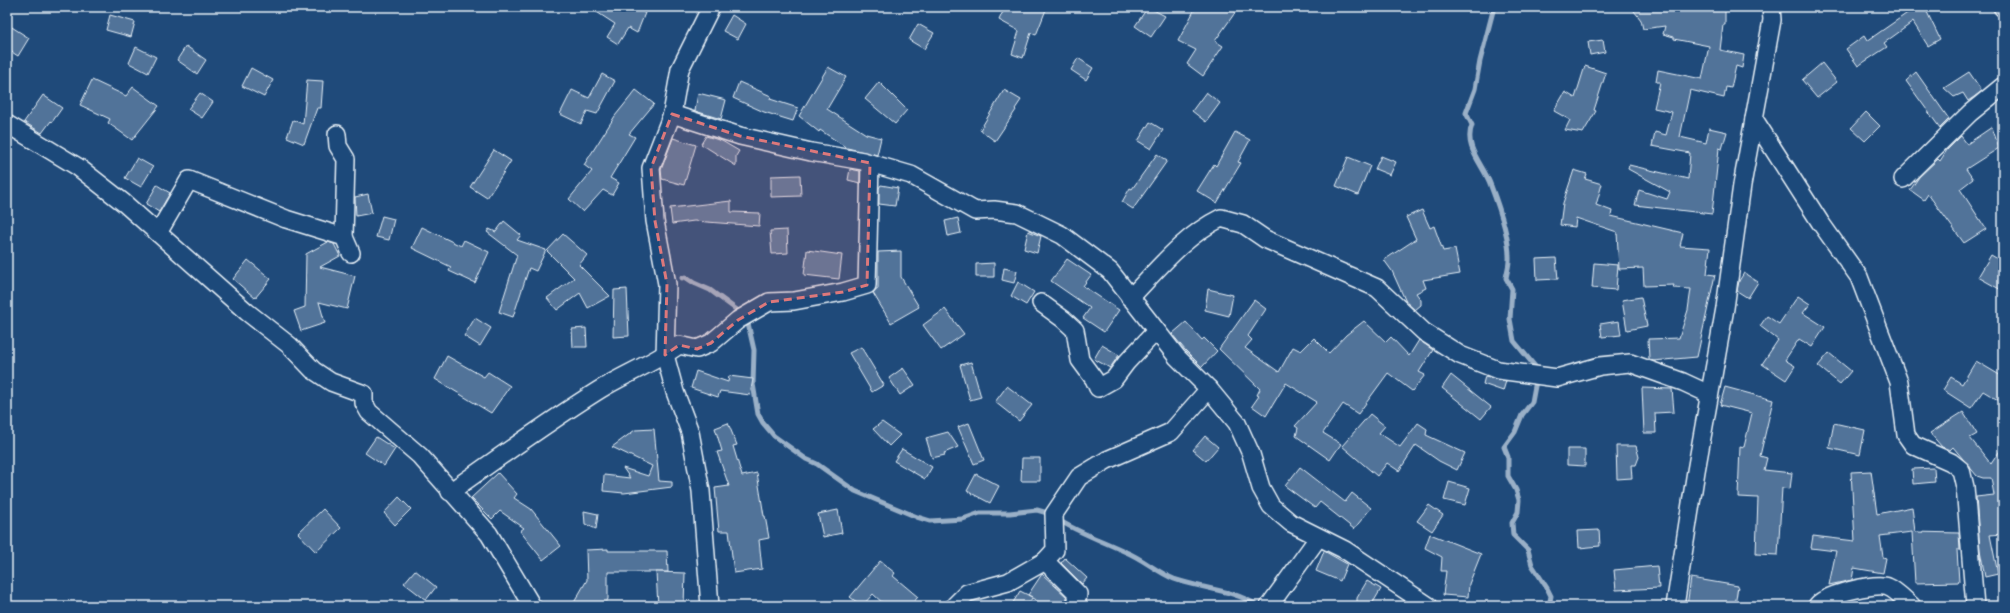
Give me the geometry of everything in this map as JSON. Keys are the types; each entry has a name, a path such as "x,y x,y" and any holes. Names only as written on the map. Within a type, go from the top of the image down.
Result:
{"street":[{"path":"710,606 701,491 690,432 675,392 665,355 667,284 655,221 651,168 672,114 680,69 711,7"},
{"path":"1675,606 1709,394 1725,308 1742,185 1772,20 1771,7"},
{"path":"1903,179 1970,113 2003,86"},
{"path":"672,114 740,136 870,163 911,175 975,211 994,210 1017,214 1062,235 1110,271 1177,356 1209,389 1237,423 1251,454 1261,488 1271,506 1291,523 1318,538 1345,550 1429,606"},
{"path":"1754,119 1820,222 1859,277 1900,382 1906,435 1913,445 1951,462 1962,470 1974,606"},
{"path":"7,124 78,168 124,203 247,312 289,345 313,370 331,382 364,394 364,403 369,412 420,456 450,492 489,534 532,606"},
{"path":"337,134 338,146 346,159 344,237 351,253"},
{"path":"450,492 517,444 600,390 665,355 679,345 697,349 711,343 738,320 769,302 808,299 843,292 867,284 869,259 870,163"},
{"path":"158,233 189,180 286,219 344,237"},
{"path":"1130,298 1186,240 1204,227 1221,218 1243,224 1265,239 1377,288 1424,332 1460,355 1498,370 1557,378 1600,366 1630,363 1683,382 1709,394"},
{"path":"1041,303 1075,330 1080,360 1094,379 1098,388 1114,380 1126,363 1156,330"},
{"path":"954,606 967,593 1008,582 1045,561 1055,550 1054,514 1079,477 1107,460 1171,432 1209,389"},
{"path":"1269,606 1318,538"},
{"path":"1045,561 1078,594 1076,606"},
{"path":"1818,606 1819,602 1830,595 1874,586 1887,586 1912,606"}],"highlighted area":[{"path":"672,114 740,136 870,163 867,285 843,292 769,302 738,320 711,343 697,349 679,345 665,355 667,284 655,221 651,168"}],"building":[{"path":"589,7 634,7 645,13 637,33 628,28 618,44 607,37 615,24"},
{"path":"1005,7 1047,7 1036,35 1031,33 1023,58 1012,54 1019,31 999,20"},
{"path":"1148,7 1165,16 1151,37 1135,26"},
{"path":"1196,7 1239,7 1215,41 1223,46 1203,76 1187,64 1196,50 1178,41"},
{"path":"1631,7 1725,7 1725,25 1723,25 1720,50 1744,55 1742,68 1736,66 1731,88 1726,87 1724,98 1690,90 1680,137 1706,143 1709,128 1727,132 1722,149 1719,148 1712,214 1635,205 1639,190 1667,199 1670,192 1628,169 1629,165 1688,179 1690,153 1652,146 1655,132 1666,135 1672,112 1654,108 1660,82 1656,82 1658,70 1702,79 1709,46 1674,39 1674,37 1663,34 1665,26 1643,29 1641,20"},
{"path":"1916,7 1934,7 1927,12 1940,39 1928,46 1913,22 1884,43 1887,47 1858,66 1846,49 1864,36 1867,41"},
{"path":"110,15 135,22 131,37 106,30"},
{"path":"732,15 746,24 738,39 723,31"},
{"path":"7,24 29,38 18,56 7,49"},
{"path":"918,24 934,33 924,49 909,40"},
{"path":"1603,40 1605,52 1590,55 1588,42"},
{"path":"186,46 206,60 197,74 177,60"},
{"path":"136,47 156,57 148,73 129,63"},
{"path":"1078,58 1093,68 1086,80 1071,70"},
{"path":"1822,63 1837,82 1817,98 1802,80"},
{"path":"1585,66 1606,73 1594,110 1596,111 1583,133 1565,130 1570,120 1554,111 1565,92 1575,98"},
{"path":"828,67 846,77 827,109 866,134 881,138 877,155 847,148 820,130 819,132 799,116"},
{"path":"251,68 273,80 264,97 242,86"},
{"path":"1916,72 1949,119 1940,128 1906,81"},
{"path":"1969,72 1982,91 1968,101 1963,93 1954,97 1944,88"},
{"path":"602,74 615,81 597,114 587,111 581,124 560,114 572,90 589,98"},
{"path":"92,80 126,96 133,87 159,106 132,140 108,123 110,119 80,105"},
{"path":"307,80 323,81 321,108 317,108 304,144 287,137 293,120 303,124"},
{"path":"739,82 771,96 770,99 798,108 793,121 764,112 733,98"},
{"path":"879,82 907,110 895,124 865,99"},
{"path":"636,90 654,104 629,134 635,137 610,178 619,183 612,195 603,190 583,212 569,199 592,171 584,165 615,116"},
{"path":"1004,90 1021,100 995,141 980,130"},
{"path":"1206,92 1220,103 1206,122 1192,111"},
{"path":"200,93 213,102 202,118 188,109"},
{"path":"698,93 726,100 721,119 695,111"},
{"path":"43,95 62,108 42,133 24,122"},
{"path":"1866,112 1880,126 1865,141 1851,128"},
{"path":"1150,122 1163,130 1151,149 1138,141"},
{"path":"1992,127 1999,148 1966,169 1973,179 1960,189 1986,229 1964,243 1928,194 1924,200 1910,190 1919,177 1938,159 1940,161 1947,150 1961,136 1967,144"},
{"path":"1235,132 1250,140 1238,162 1241,163 1217,203 1197,191 1214,164 1216,166"},
{"path":"706,136 722,141 739,151 736,156 736,166 701,144"},
{"path":"673,138 696,145 684,185 662,179 661,170"},
{"path":"494,150 511,161 487,198 470,187"},
{"path":"1157,154 1167,161 1133,209 1122,202 1130,188 1132,189"},
{"path":"1381,156 1396,162 1390,175 1375,169"},
{"path":"1348,157 1370,166 1358,195 1336,186"},
{"path":"137,158 153,167 141,187 125,178"},
{"path":"850,169 860,171 860,183 848,180"},
{"path":"1574,170 1587,174 1585,179 1602,184 1596,205 1612,211 1611,216 1683,233 1680,246 1710,248 1707,274 1715,275 1697,357 1653,361 1649,359 1648,339 1679,338 1688,310 1691,289 1673,288 1674,285 1644,286 1643,268 1619,269 1617,232 1576,218 1575,227 1560,225 1563,203"},
{"path":"800,175 801,196 771,197 771,176"},
{"path":"157,185 170,193 159,212 146,204"},
{"path":"881,185 898,188 895,206 879,204 879,188"},
{"path":"368,194 372,213 356,216 355,197"},
{"path":"731,201 731,212 760,213 759,226 694,221 672,224 670,208"},
{"path":"1422,210 1430,228 1434,226 1443,251 1455,249 1460,274 1423,280 1426,288 1416,293 1421,300 1421,305 1415,310 1406,302 1392,271 1384,260 1416,239 1406,217"},
{"path":"382,216 394,219 389,240 376,237"},
{"path":"958,218 961,233 948,236 945,221"},
{"path":"504,221 521,235 517,240 546,250 536,271 529,268 513,317 499,312 517,255 487,232 489,229 496,232"},
{"path":"422,227 461,246 464,240 489,252 475,283 449,271 451,267 412,248"},
{"path":"787,230 788,253 772,254 770,231"},
{"path":"1028,231 1041,236 1037,253 1024,249"},
{"path":"563,234 587,255 579,265 610,296 588,308 580,293 557,310 547,298 574,278 547,251"},
{"path":"328,242 334,244 340,256 320,267 355,276 347,309 319,302 325,323 301,331 294,311 305,307 306,254"},
{"path":"807,250 842,255 839,279 804,275"},
{"path":"901,251 901,277 919,307 891,323 873,293 876,289 878,289 878,252"},
{"path":"1991,255 2003,262 2003,291 1978,277"},
{"path":"1556,258 1558,279 1537,280 1536,259"},
{"path":"1067,259 1091,275 1083,286 1119,310 1104,332 1083,318 1090,308 1051,281"},
{"path":"248,260 271,279 255,298 233,279"},
{"path":"994,263 994,277 976,277 976,264"},
{"path":"1594,263 1618,265 1616,290 1592,288"},
{"path":"1004,268 1017,271 1014,283 1002,280"},
{"path":"1744,273 1758,282 1748,298 1737,291 1739,281"},
{"path":"1018,282 1034,292 1026,305 1011,296"},
{"path":"627,289 629,336 613,337 614,290"},
{"path":"1208,289 1233,295 1229,316 1205,310"},
{"path":"1798,296 1810,304 1803,313 1825,327 1812,347 1799,339 1785,360 1795,366 1786,380 1762,364 1778,340 1760,326 1767,316 1779,324"},
{"path":"1641,297 1647,326 1627,330 1622,300"},
{"path":"1254,300 1266,309 1248,336 1252,340 1245,348 1279,372 1293,347 1301,351 1314,338 1329,353 1346,335 1364,321 1386,342 1391,337 1409,356 1419,340 1433,350 1419,372 1425,375 1412,391 1388,373 1358,414 1343,404 1323,433 1341,444 1330,460 1296,436 1298,428 1295,426 1317,402 1286,383 1266,416 1252,406 1259,396 1257,395 1260,389 1219,349"},
{"path":"945,309 964,334 941,350 923,325"},
{"path":"475,318 491,328 480,346 464,336"},
{"path":"1619,321 1621,335 1602,337 1600,324"},
{"path":"1186,322 1202,340 1204,338 1217,351 1202,367 1172,334"},
{"path":"586,328 587,347 573,347 572,329"},
{"path":"1102,345 1119,355 1110,368 1094,359"},
{"path":"861,347 884,385 872,392 849,353"},
{"path":"1829,353 1851,371 1840,384 1818,366"},
{"path":"447,356 484,377 488,372 510,386 491,413 435,379"},
{"path":"1976,361 2003,377 2003,403 1983,391 1971,408 1943,390 1951,377 1962,384"},
{"path":"971,362 981,397 970,400 960,365"},
{"path":"903,368 915,385 900,395 889,378"},
{"path":"696,371 728,382 729,376 753,379 750,395 720,391 718,397 691,388"},
{"path":"1451,375 1491,407 1481,419 1442,388"},
{"path":"1485,376 1506,381 1503,391 1483,384"},
{"path":"1007,386 1032,405 1019,421 995,402"},
{"path":"1725,387 1773,400 1760,456 1767,458 1764,470 1792,473 1790,489 1782,488 1778,555 1756,554 1758,498 1738,497 1740,446 1744,447 1752,413 1720,405"},
{"path":"1642,388 1672,389 1674,412 1655,413 1656,433 1644,433"},
{"path":"1963,412 1977,434 1970,438 1991,464 2003,446 2003,534 1990,535 1998,574 1985,577 1980,550 1976,497 1994,495 1991,478 1977,476 1953,447 1950,450 1942,447 1930,433"},
{"path":"1370,414 1385,426 1379,433 1400,447 1418,423 1427,429 1426,435 1465,453 1457,470 1439,461 1416,445 1399,471 1387,463 1377,476 1342,446"},
{"path":"882,422 900,435 889,446 873,429"},
{"path":"728,423 737,445 733,446 742,476 757,473 769,538 759,540 762,569 734,573 729,531 719,531 715,488 729,486 717,452 722,451 715,428"},
{"path":"969,423 984,460 974,464 958,427"},
{"path":"1834,423 1865,430 1860,455 1829,448"},
{"path":"654,429 659,481 672,482 672,487 624,493 603,491 604,475 630,478 623,468 648,476 652,466 612,447 635,430"},
{"path":"948,432 958,447 944,453 945,455 932,458 926,438"},
{"path":"1205,436 1218,447 1206,461 1193,450"},
{"path":"376,437 395,449 384,466 365,453"},
{"path":"1616,446 1636,446 1639,457 1636,465 1631,465 1632,478 1617,479"},
{"path":"902,449 932,467 925,479 894,461"},
{"path":"1567,449 1585,449 1585,466 1567,465"},
{"path":"1022,458 1040,458 1040,481 1021,481"},
{"path":"1300,467 1345,502 1352,493 1371,508 1354,529 1320,502 1315,508 1285,486"},
{"path":"1934,468 1935,482 1913,484 1912,469"},
{"path":"1871,471 1877,514 1912,507 1915,532 1959,533 1960,550 1957,550 1959,582 1915,583 1912,532 1880,536 1883,557 1886,558 1883,573 1854,568 1852,580 1829,585 1836,551 1811,548 1813,536 1855,541 1851,472"},
{"path":"498,473 517,494 514,498 531,509 561,546 543,560 520,531 524,528 500,511 492,519 471,498"},
{"path":"976,474 999,486 990,503 967,491"},
{"path":"1449,482 1470,488 1465,505 1444,500"},
{"path":"399,497 411,509 395,525 384,513"},
{"path":"1429,505 1443,515 1432,531 1417,521"},
{"path":"323,509 341,528 316,552 298,533"},
{"path":"838,510 842,533 823,537 818,514"},
{"path":"584,511 598,514 596,529 585,524"},
{"path":"1599,530 1600,546 1579,548 1578,531"},
{"path":"1430,534 1481,554 1469,584 1468,597 1443,595 1446,571 1441,571 1442,557 1425,548"},
{"path":"608,549 608,551 667,551 668,572 608,572 608,599 604,606 572,606 587,580 586,550"},
{"path":"1324,551 1347,564 1340,581 1316,571"},
{"path":"1065,558 1087,578 1082,584 1061,563"},
{"path":"880,561 895,573 893,576 918,597 910,606 886,606 873,594 862,606 850,597"},
{"path":"1657,566 1659,588 1616,590 1614,570"},
{"path":"415,570 436,587 426,600 404,583"},
{"path":"656,572 685,573 684,606 658,606"},
{"path":"1042,574 1067,597 1066,606 1046,606 1032,598 1027,606 1011,606 1020,591 1028,595"},
{"path":"1691,578 1738,586 1735,606 1687,606"},
{"path":"1367,581 1381,589 1371,606 1363,606 1357,603 1357,598"}],"waterway":[{"path":"1494,7 1480,61 1475,89 1466,113 1472,125 1470,133 1472,149 1488,178 1506,232 1509,251 1506,278 1512,289 1510,319 1514,341 1538,370 1532,402 1522,415 1515,432 1504,447 1508,457 1508,476 1516,490 1519,500 1518,512 1512,523 1513,535 1528,550 1532,565 1551,596 1549,606"},
{"path":"682,278 685,277 710,290 747,319 754,350 753,384 758,414 763,423 774,436 855,491 930,521 963,519 980,513 1010,513 1037,510 1051,514"},
{"path":"1057,519 1082,533 1138,558 1174,579 1238,596 1258,606"}]}
